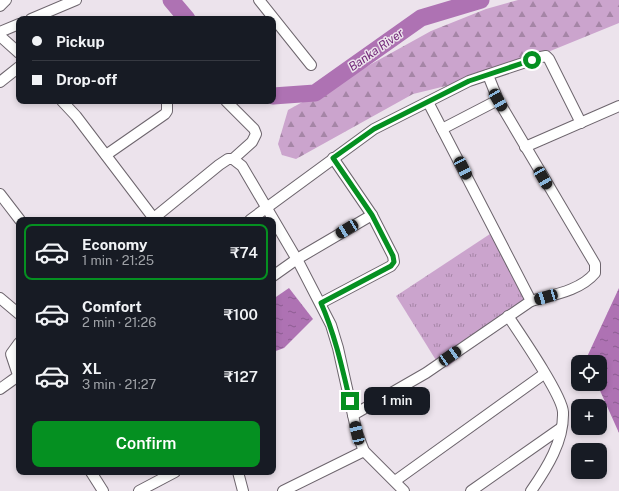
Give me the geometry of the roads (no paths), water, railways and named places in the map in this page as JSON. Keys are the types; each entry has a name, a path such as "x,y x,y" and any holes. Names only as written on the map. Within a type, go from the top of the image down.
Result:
{"street":[{"path":"0,6 6,0"},
{"path":"38,16 76,0"},
{"path":"259,0 272,16"},
{"path":"276,21 311,65"},
{"path":"0,32 16,25"},
{"path":"0,36 16,50"},
{"path":"254,217 374,129 469,81 546,56 550,59 581,123"},
{"path":"0,82 16,69"},
{"path":"353,415 426,373 531,301 576,288 589,281 595,273 594,264 498,100 488,75"},
{"path":"442,129 498,100"},
{"path":"428,102 531,301"},
{"path":"64,104 153,217"},
{"path":"106,155 165,114 167,104"},
{"path":"157,217 203,177 224,162 233,159 252,142 256,134 254,129 229,104"},
{"path":"525,148 619,106"},
{"path":"321,303 391,266 394,262 393,256 372,215 333,158"},
{"path":"233,159 242,166 274,217"},
{"path":"0,194 18,217"},
{"path":"276,274 297,259 372,215"},
{"path":"276,221 321,303 331,325 338,348 353,415 364,451 404,491"},
{"path":"0,298 16,311"},
{"path":"508,316 556,394 563,411 562,428 558,443 531,491"},
{"path":"16,347 11,354 16,369"},
{"path":"395,481 544,374"},
{"path":"0,389 16,379"},
{"path":"471,491 562,428"},
{"path":"283,491 364,451"},
{"path":"93,475 103,491"},
{"path":"139,491 169,475"},
{"path":"239,475 243,491"}],"water":[{"path":"289,288 313,319 284,348 276,351 276,297"},
{"path":"619,288 619,433 607,406 607,399 604,399 600,391 607,391 607,355 588,355"}],"waterway":[{"name":"Banka River","path":"171,0 184,16"},
{"name":"Banka River","path":"276,96 315,93 421,18 481,0"}]}
